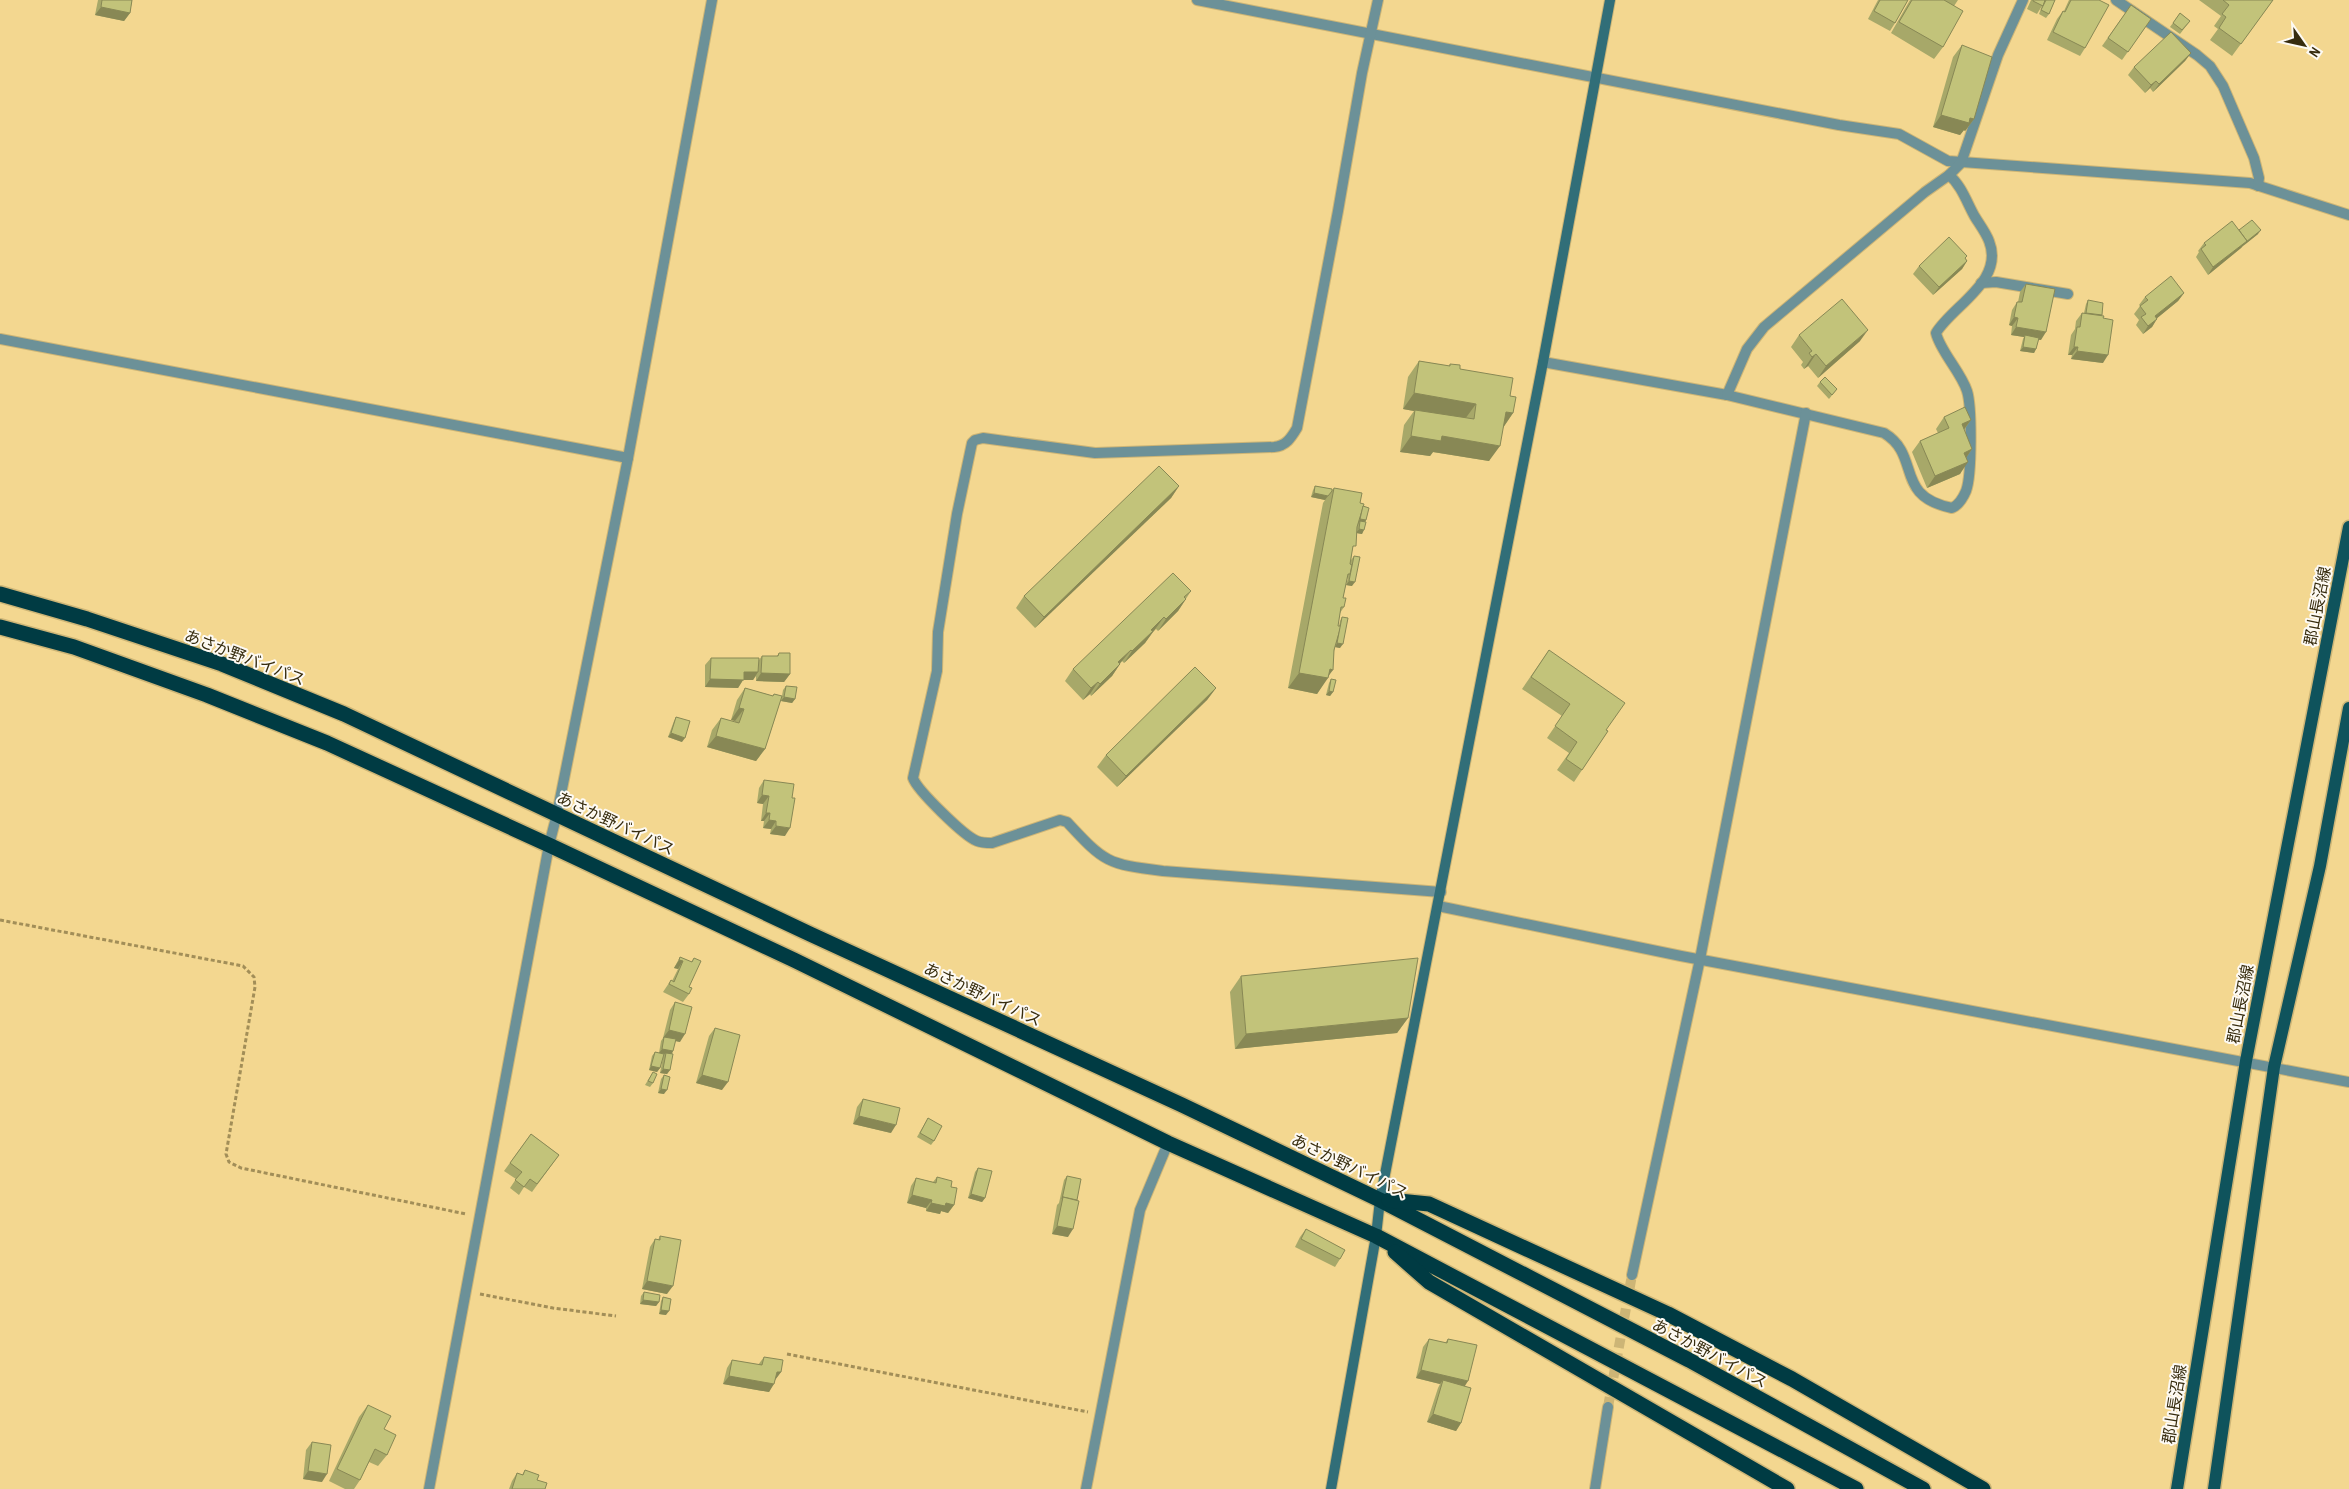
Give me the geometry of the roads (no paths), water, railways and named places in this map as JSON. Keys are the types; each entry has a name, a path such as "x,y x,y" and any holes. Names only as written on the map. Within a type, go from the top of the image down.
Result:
{"highway":[{"name":"あさか野バイパス","path":"0,594 87,619 222,664 344,714 810,934 1182,1105 1380,1200 1689,1360 1923,1489"},
{"path":"0,627 74,647 327,743 549,845 803,964 1168,1143 1376,1236 1856,1489"},
{"path":"1380,1200 1429,1204 1627,1294 1792,1379 1983,1489"},
{"path":"1376,1236 1429,1282 1787,1489"}],"main road":[{"name":"郡山長沼線","path":"2177,1489 2246,1062 2349,527"},
{"path":"2214,1489 2274,1067 2320,866 2349,708"}],"street":[{"path":"429,1489 549,845 557,814 628,458 712,0"},
{"path":"1197,0 1839,125 1899,134 1948,161 2250,183 2349,215"},
{"path":"1378,0 1362,73 1297,428 1292,437 1281,447 1095,453 1075,452 983,438 975,440 972,443 956,514 938,632 937,671 913,778 919,788 961,830 983,842 992,843 1052,821 1060,820 1066,822 1102,857 1121,866 1163,871 1441,892"},
{"path":"1331,1489 1376,1236 1380,1200 1543,362 1610,0"},
{"path":"1727,395 1747,350 1764,327 1925,192 1949,175 1961,163 1998,55 2024,0"},
{"path":"2116,0 2210,66 2226,90 2254,158 2259,178 2258,186"},
{"path":"1543,362 1727,395 1874,430 1889,436 1900,448 1916,490 1938,506 1952,508 1957,506 1966,490 1968,479 1970,402 1964,383 1936,334 1971,297 1981,283 1992,256 1990,241 1965,200 1958,182 1949,175"},
{"path":"1981,283 1996,282 2068,294"},
{"path":"0,339 628,458"},
{"path":"1632,1275 1700,960 1806,413"},
{"path":"1438,906 1700,960 2349,1082"},
{"path":"1086,1489 1140,1210 1168,1143"},
{"path":"1595,1489 1608,1407"}],"tunnel":[{"path":"1608,1407 1632,1275"}]}
